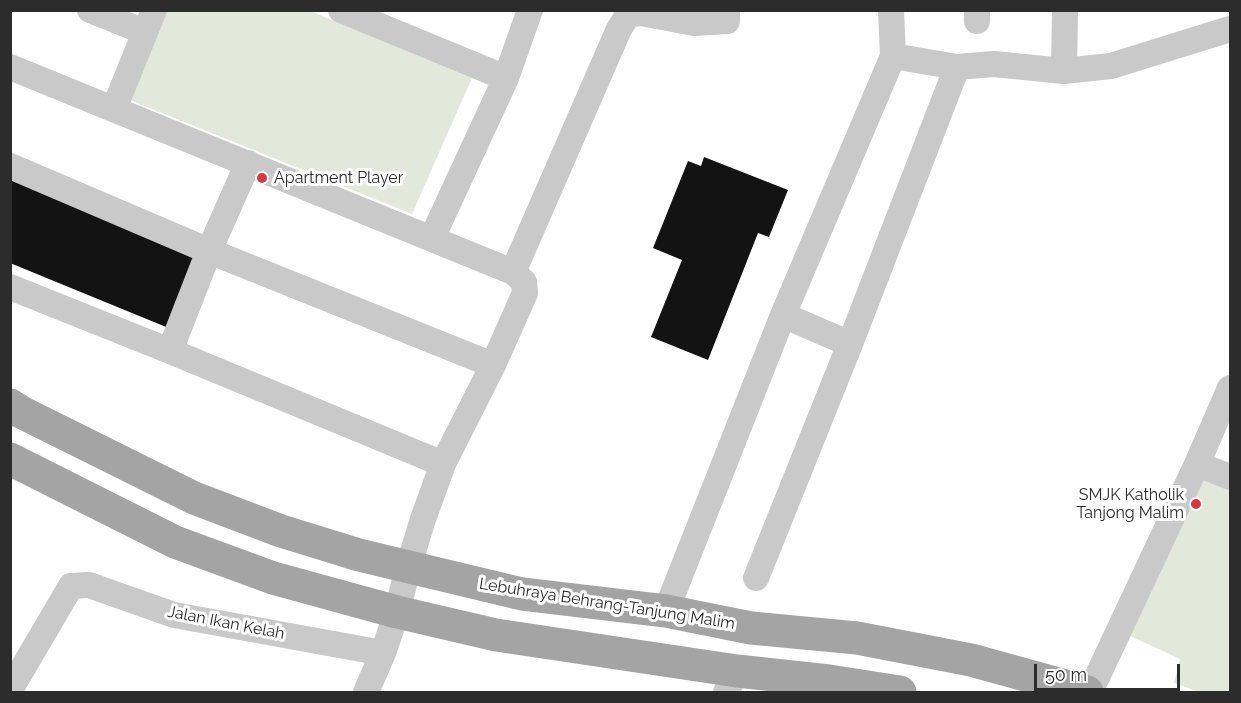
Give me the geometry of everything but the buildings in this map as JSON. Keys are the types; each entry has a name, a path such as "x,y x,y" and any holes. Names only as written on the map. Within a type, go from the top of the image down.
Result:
{"main road":[{"name":"Lebuhraya Behrang-Tanjung Malim","path":"10,405 194,498 281,531 359,555 522,594 666,611 751,628 858,639 972,660 1088,693"},
{"path":"10,459 175,542 273,578 397,612 496,635 732,682 829,681 900,693"}],"street":[{"path":"90,10 150,21 114,109"},
{"path":"341,10 506,78"},
{"path":"432,238 506,78 530,10"},
{"path":"666,611 783,315 893,56 891,10"},
{"path":"1064,71 1065,10"},
{"path":"513,272 619,29 628,15 641,13 694,24 727,16"},
{"path":"893,56 957,67 994,64 1064,71 1111,66 1230,29"},
{"path":"10,67 432,238 513,272 524,282 525,293 493,365 442,464 408,567 397,612 366,693"},
{"path":"756,578 850,344 957,67"},
{"path":"170,351 209,251 248,163"},
{"path":"10,166 209,251 493,365"},
{"path":"10,287 442,464"},
{"path":"783,315 850,344"},
{"path":"1088,693 1197,464 1230,388"},
{"path":"1197,464 1230,477"},
{"name":"Jalan Ikan Kelah","path":"10,690 71,586 89,585 174,615 383,653"}],"green space":[{"path":"167,11 310,11 472,78 412,214 130,100"},
{"path":"1201,480 1230,489 1230,692 1199,692 1174,683 1180,659 1128,635"}],"place":[{"name":"Apartment Player","path":"262,178"},
{"name":"SMJK Katholik Tanjong Malim","path":"1196,504"}]}
